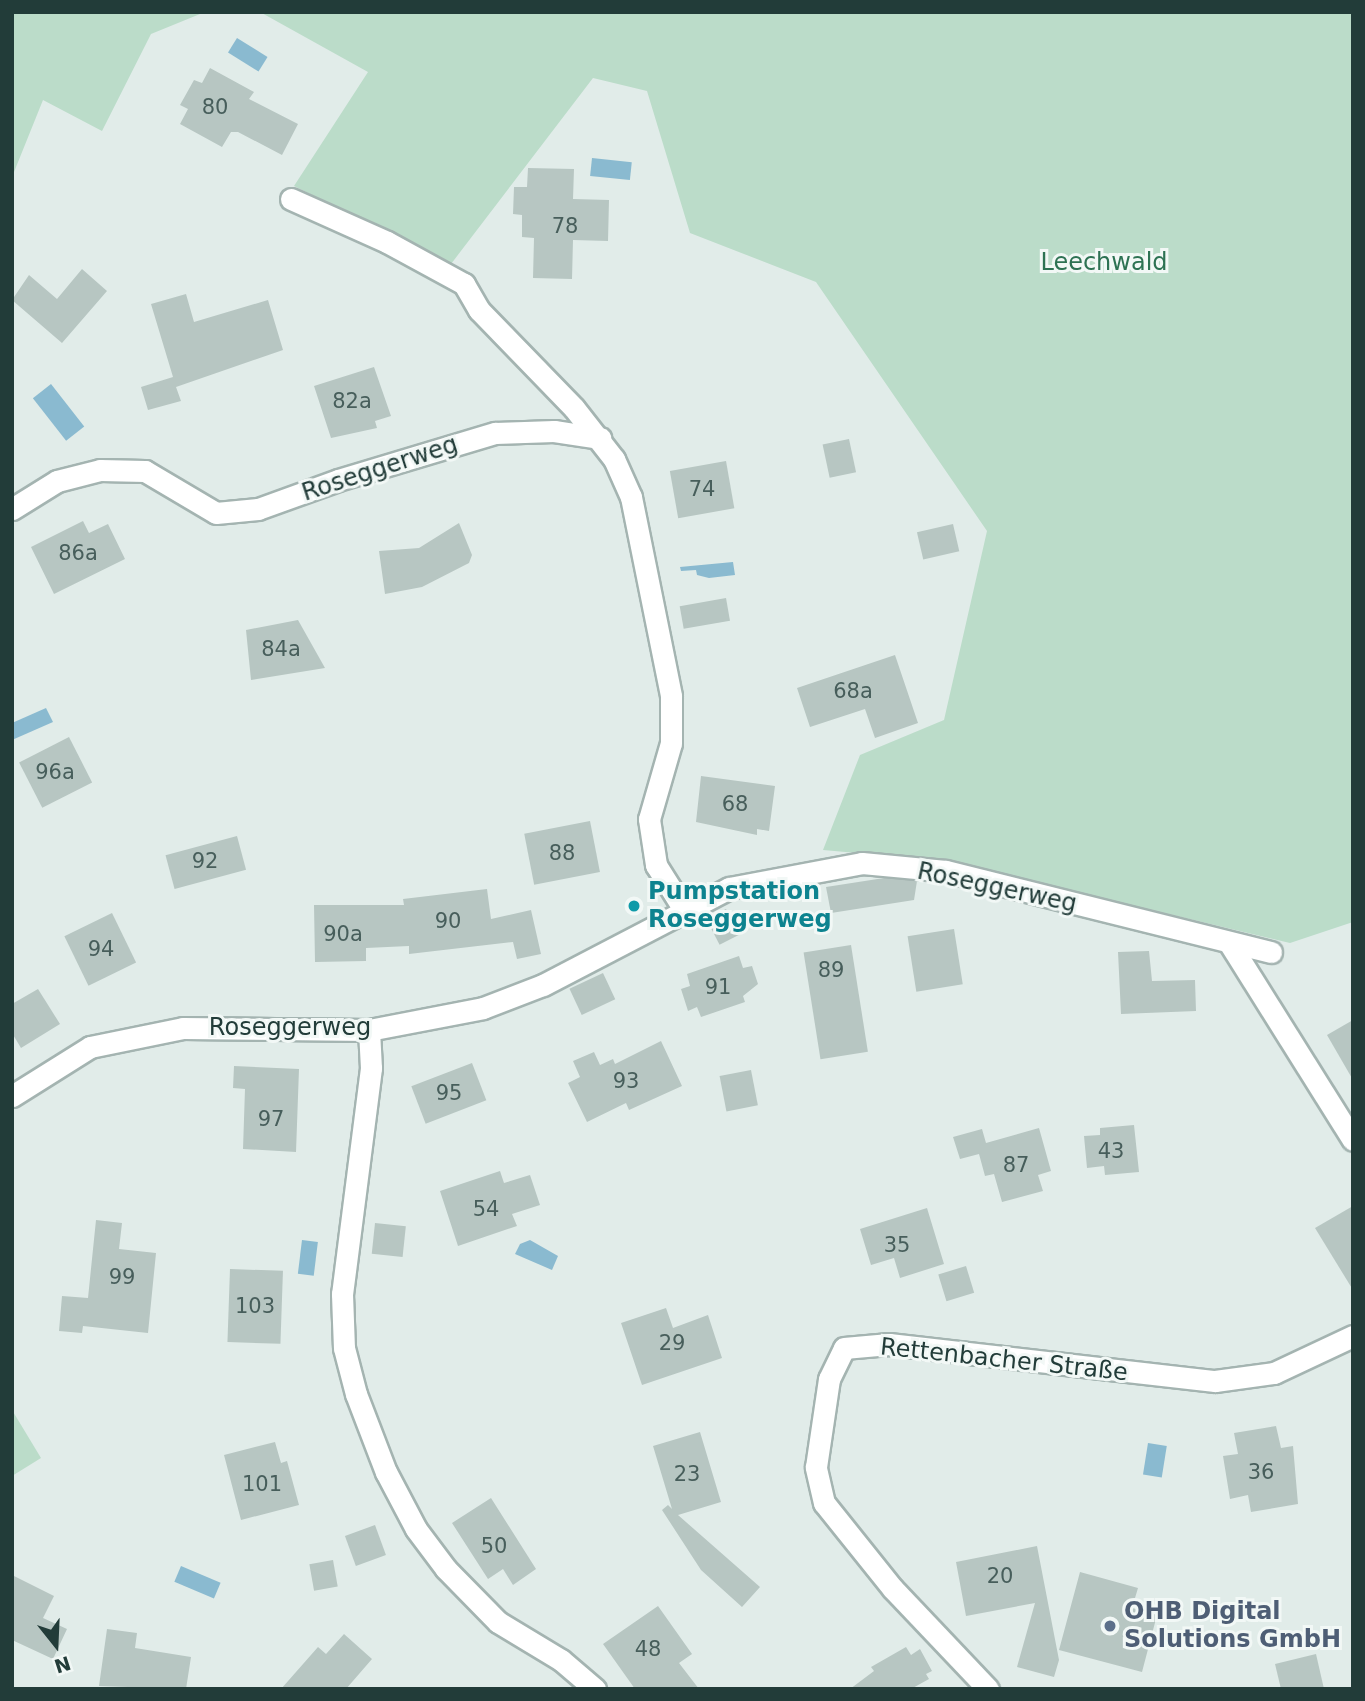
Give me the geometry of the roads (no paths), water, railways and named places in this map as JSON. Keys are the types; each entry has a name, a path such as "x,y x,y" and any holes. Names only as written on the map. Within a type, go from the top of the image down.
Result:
{"street":[{"path":"291,199 387,242 464,284 479,310 600,438 631,497 671,696 670,743 649,819 656,865 683,908"},
{"name":"Roseggerweg","path":"12,509 57,481 100,470 145,471 216,513 258,509 361,472 495,433 554,431 600,438"},
{"name":"Roseggerweg","path":"12,1096 90,1047 183,1028 369,1030 483,1008 616,949 683,908 729,888 862,863 946,871 1230,944 1271,952"},
{"path":"1230,944 1353,1140"},
{"path":"369,1030 371,1069 342,1294 344,1348 356,1394 386,1472 416,1529 446,1569 498,1622 561,1660 595,1689"},
{"name":"Rettenbacher Straße","path":"988,1689 893,1589 824,1503 816,1467 829,1379 844,1348 889,1344 1214,1381 1274,1373 1353,1336"}],"water":[{"path":"237,38 268,57 259,71 228,52"},
{"path":"592,158 632,162 630,180 590,176"},
{"path":"51,384 84,427 66,441 33,398"},
{"path":"733,562 735,575 709,578 697,575 696,570 681,571 680,567"},
{"path":"46,708 53,722 12,740 12,723"},
{"path":"302,1240 318,1242 314,1276 298,1274"},
{"path":"530,1240 558,1256 552,1270 515,1254 520,1244"},
{"path":"1148,1443 1167,1446 1162,1478 1143,1475"},
{"path":"181,1566 221,1583 214,1598 174,1582"}],"place":[{"name":"Pumpstation Roseggerweg","path":"634,906"},
{"name":"OHB Digital Solutions GmbH","path":"1110,1626"}],"park label":[{"name":"Leechwald","path":"1104,263"}]}
